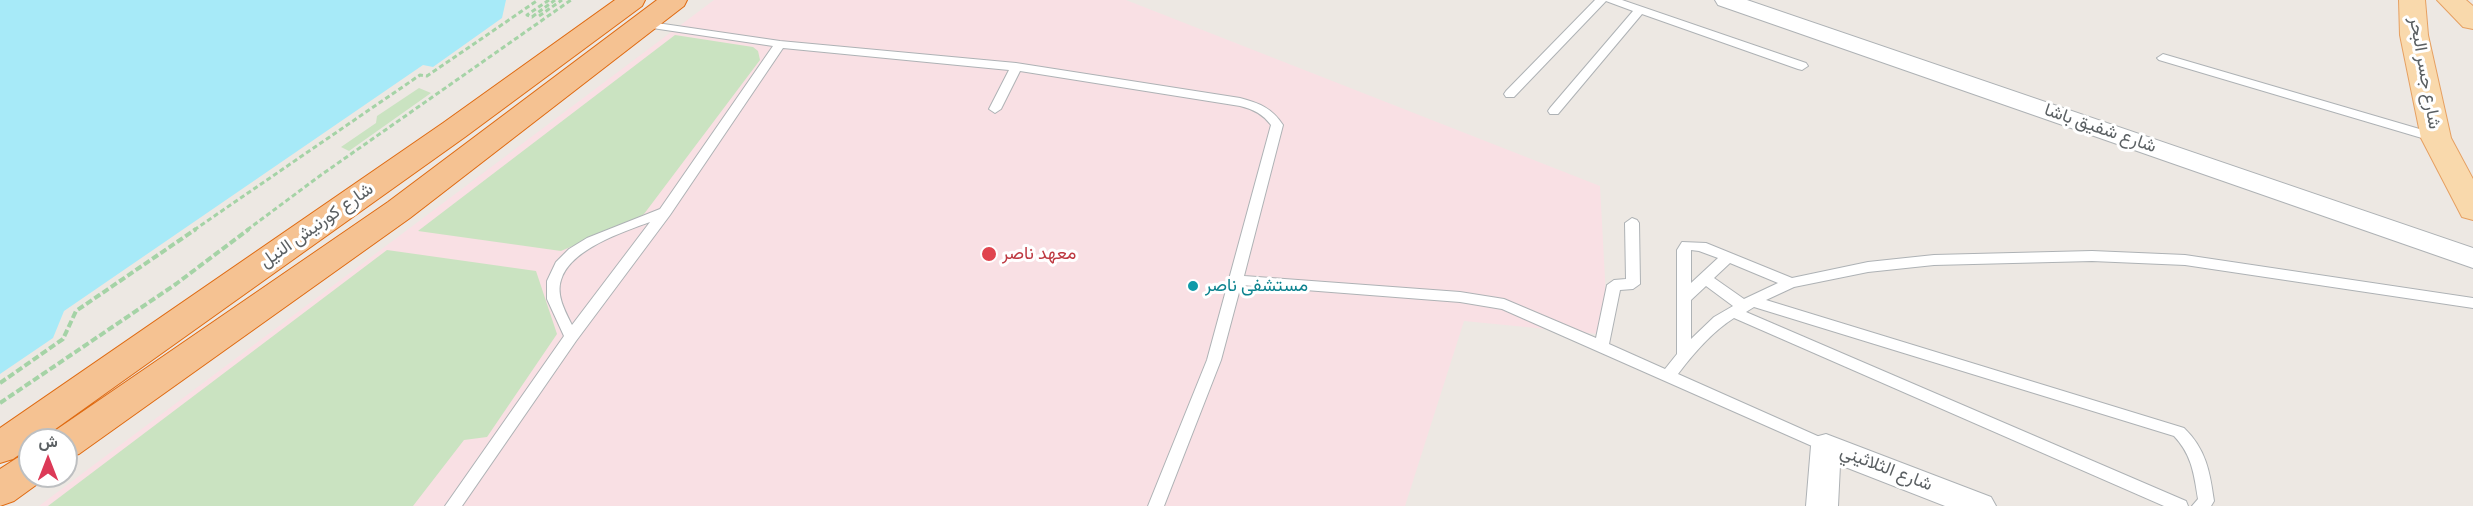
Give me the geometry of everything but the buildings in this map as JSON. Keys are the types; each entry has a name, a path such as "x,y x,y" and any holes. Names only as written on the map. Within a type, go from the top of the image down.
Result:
{"highway":[{"path":"210,300 301,220 542,30 597,0"},
{"name":"شارع كورنيش النيل","path":"0,448 454,130 637,12 674,0"},
{"name":"شارع كورنيش النيل","path":"78,435 399,210 484,145 637,12"},
{"path":"454,130 452,136 455,142 472,147 484,145"},
{"path":"364,193 388,192 396,196 400,202 399,210"},
{"path":"0,490 18,477"}],"main road":[{"path":"2450,0 2473,21"},
{"name":"شارع جسر البحر","path":"2406,6 2436,138 2471,199"}],"street":[{"name":"شارع شفيق باشا","path":"1726,0 2473,258"},
{"path":"1822,506 1826,446"},
{"name":"شارع الثلاثيني","path":"1826,446 1980,506"}],"lane":[{"path":"1510,94 1601,0"},
{"path":"1611,0 1802,66"},
{"path":"1554,111 1640,10"},
{"path":"637,12 780,44 1016,67 1240,102 1258,106 1271,114 1277,125 1214,360 1156,506"},
{"path":"453,506 571,337 665,212 780,44"},
{"path":"2163,58 2436,138"},
{"path":"995,109 1016,67"},
{"path":"571,337 553,297 554,279 558,270 581,247 665,212"},
{"path":"1601,347 1614,285 1631,286 1633,284 1632,223"},
{"path":"1684,355 1684,250 1687,245 1694,244 1791,283"},
{"path":"1668,376 1684,355 1719,321 1743,306 1791,283 1868,267 1934,260 2092,256 2185,260 2473,303"},
{"path":"1684,298 1728,257"},
{"path":"1705,278 1743,306 2180,506"},
{"path":"1237,280 1504,304 1826,446"},
{"path":"1743,306 2179,432 2193,444 2198,455 2206,501 2200,506"}],"path":[{"path":"0,382 63,339 76,310 420,75 427,76 538,0"},
{"path":"549,0 527,15 532,16 555,0"},
{"path":"542,30 539,16 562,0"},
{"path":"0,403 176,284 321,175 542,30 571,0"}],"shaded area":[{"name":"معهد ناصر","path":"714,0 1126,0 1600,186 1608,335 1464,321 1405,506 39,506 63,488 78,488 78,477"}],"green space":[{"path":"675,35 753,47 758,51 760,60 644,214 561,251 418,231"},
{"path":"419,88 431,93 349,151 341,147 376,123 377,116"},
{"path":"387,250 536,271 557,334 487,437 464,440 413,506 48,506 72,488 78,488 78,483"}],"water":[{"path":"0,0 506,0 502,18 433,67 423,65 64,311 53,338 0,374"}],"place":[{"name":"معهد ناصر","path":"989,254"},
{"name":"مستشفى ناصر","path":"1193,286"}]}
